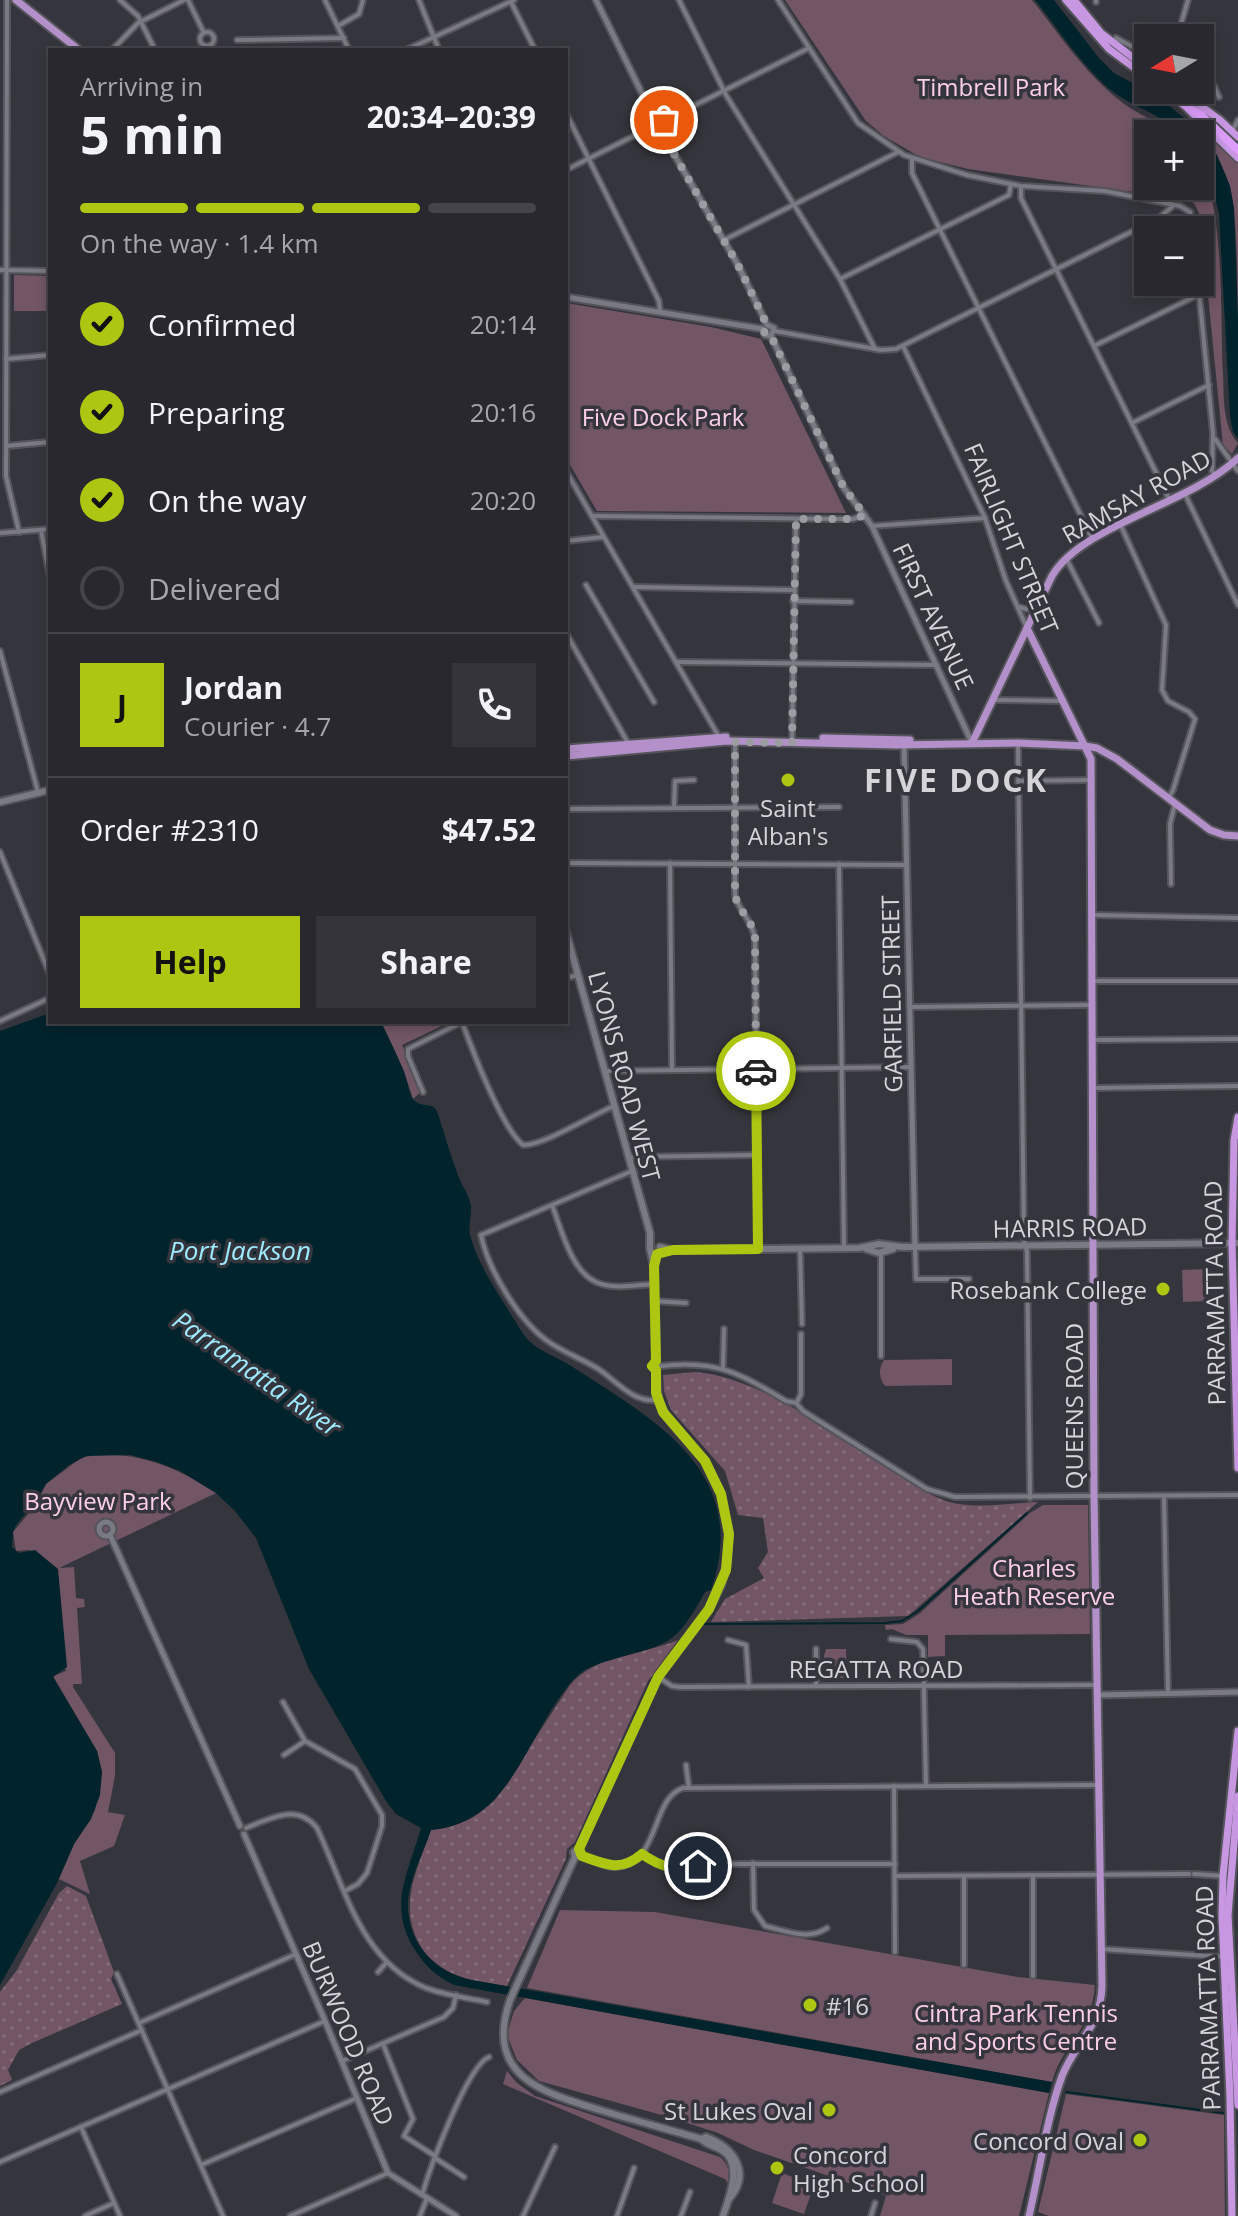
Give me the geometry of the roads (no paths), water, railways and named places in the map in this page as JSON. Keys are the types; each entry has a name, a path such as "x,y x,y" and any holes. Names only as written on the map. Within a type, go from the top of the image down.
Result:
{"highway":[{"path":"1066,0 1109,49 1134,68"},
{"path":"1074,0 1101,33 1134,58"},
{"path":"1184,104 1232,135 1238,158"},
{"path":"1195,104 1232,135 1238,150"},
{"name":"PARRAMATTA ROAD","path":"1238,1117 1234,1140 1238,1468"},
{"name":"PARRAMATTA ROAD","path":"1232,2216 1237,2054 1229,1927 1238,1731"},
{"name":"PARRAMATTA ROAD","path":"1235,2104 1223,1957 1238,1796"}],"main road":[{"path":"20,1 77,48"},
{"name":"RAMSAY ROAD","path":"972,743 1052,576 1066,558 1093,539 1216,477 1235,461"},
{"name":"FAIRLIGHT STREET","path":"1027,628 1085,746"},
{"path":"568,756 719,737 1085,746 1107,753 1210,830 1238,836"},
{"path":"568,749 792,740"},
{"name":"QUEENS ROAD","path":"1029,2216 1058,2089 1070,2060 1089,2033 1102,1994 1094,1497 1092,780 1091,759 1085,746"},
{"path":"0,804 48,790"},
{"name":"LYONS ROAD WEST","path":"568,939 656,1250"},
{"name":"HARRIS ROAD","path":"656,1250 1235,1243"},
{"path":"656,1250 654,1301 658,1400 669,1420 705,1461 725,1506 729,1543 726,1570 715,1598 658,1677 517,1983 504,2023 506,2049 520,2074 534,2086 576,2102 701,2139 723,2151 732,2161 734,2177 723,2216"}],"street":[{"path":"7,0 6,483 19,532"},
{"path":"120,0 136,13 154,48"},
{"path":"114,48 141,21 186,0 204,33"},
{"path":"325,0 348,48"},
{"path":"338,26 359,14 363,0"},
{"path":"419,0 438,48"},
{"path":"596,0 657,124 724,240 765,327 765,335 891,350 1159,218 1174,205"},
{"path":"679,0 725,91 840,279 875,349"},
{"path":"778,0 858,123 898,152 967,175 1021,186 1105,191 1174,205 1190,212 1191,216"},
{"path":"1181,24 1188,0"},
{"path":"410,48 512,1 534,48"},
{"path":"237,40 344,38"},
{"path":"1116,38 1134,48"},
{"path":"568,169 809,48"},
{"path":"1214,86 1219,97"},
{"path":"568,117 659,301 660,312"},
{"path":"1232,135 1238,120"},
{"path":"724,240 898,152"},
{"path":"912,159 911,169 939,229 1093,539"},
{"path":"840,279 1009,195 1011,184"},
{"path":"1021,186 1021,198 1171,501"},
{"path":"0,270 48,271"},
{"path":"1094,346 1196,296"},
{"path":"1200,296 1213,433 1212,471 1216,477"},
{"path":"568,297 773,326 773,334"},
{"name":"FIRST AVENUE","path":"773,334 844,488 872,526 972,743"},
{"name":"FAIRLIGHT STREET","path":"903,346 985,518 1027,628"},
{"path":"6,359 48,355"},
{"path":"1132,423 1209,385"},
{"path":"1213,433 1218,446 1235,461 1238,471"},
{"path":"6,446 48,442"},
{"path":"568,474 719,737"},
{"path":"1185,494 1238,605"},
{"path":"592,516 853,519 865,515"},
{"path":"872,526 985,518"},
{"path":"792,740 796,519"},
{"path":"1121,526 1166,625 1162,690 1168,701 1189,712 1195,719 1173,790 1171,884"},
{"path":"0,533 48,529"},
{"path":"41,530 48,567"},
{"path":"568,541 604,536"},
{"path":"1066,558 1099,623"},
{"path":"586,585 654,702"},
{"path":"634,587 794,590"},
{"path":"793,601 851,602"},
{"path":"1017,606 1026,609 1039,604"},
{"path":"568,637 629,747"},
{"path":"0,651 38,792"},
{"path":"677,662 937,665"},
{"path":"993,700 1062,701"},
{"path":"735,742 735,899 752,923 755,939 758,1249"},
{"name":"GARFIELD STREET","path":"904,742 915,1247"},
{"path":"1018,743 1030,1498"},
{"path":"674,807 675,781 694,780"},
{"path":"1018,781 1092,780"},
{"path":"568,809 839,807"},
{"path":"0,852 48,970"},
{"path":"568,863 906,865"},
{"path":"670,863 672,1069"},
{"path":"839,864 844,1248"},
{"path":"1093,915 1238,918"},
{"path":"568,978 578,975"},
{"path":"1091,981 1238,981"},
{"path":"0,1021 48,999"},
{"path":"911,1007 1091,1005"},
{"path":"423,1092 408,1056 411,1047 458,1024"},
{"path":"463,1024 476,1061 509,1127 523,1145 544,1139 614,1106"},
{"path":"1092,1040 1238,1039"},
{"path":"605,1071 911,1067"},
{"path":"1092,1088 1238,1086"},
{"path":"628,1157 757,1155"},
{"path":"632,1171 481,1235 499,1279 528,1324 547,1341 588,1362 639,1399 658,1400"},
{"path":"552,1205 576,1262 590,1278 597,1283 619,1287 654,1284"},
{"path":"915,1247 916,1279 969,1279"},
{"path":"800,1248 802,1324"},
{"path":"880,1249 881,1356"},
{"path":"654,1301 686,1303"},
{"path":"723,1367 724,1329"},
{"path":"796,1403 801,1394 801,1334"},
{"path":"658,1365 686,1363 723,1367 747,1377 786,1401 796,1403 803,1411 927,1489 967,1498 1238,1495"},
{"path":"1164,1497 1168,1694"},
{"name":"BURWOOD ROAD","path":"110,1535 244,1829 388,2173"},
{"path":"891,1639 917,1642 922,1646 926,1786"},
{"path":"728,1640 746,1645 749,1687"},
{"path":"816,1649 816,1686"},
{"name":"REGATTA ROAD","path":"658,1677 672,1686 680,1687 1097,1684"},
{"path":"1097,1695 1238,1692"},
{"path":"283,1702 305,1741 355,1769 382,1815 382,1826 367,1873 358,1884 345,1891"},
{"path":"284,1755 305,1741"},
{"path":"686,1765 689,1788"},
{"path":"578,1854 614,1867 626,1865 642,1854 671,1796 678,1789 1099,1785"},
{"path":"894,1786 895,1952"},
{"path":"244,1829 283,1814 298,1813 306,1817 317,1828 362,1929 386,1963 430,1989 487,2002"},
{"path":"700,1852 704,1866"},
{"path":"642,1854 655,1863 675,1870 753,1863 895,1864"},
{"path":"753,1863 754,1910 758,1920 765,1926 806,1935 818,1934 827,1928"},
{"path":"895,1876 1191,1874 1230,1879"},
{"path":"1033,1875 1033,1976"},
{"path":"964,1876 964,1965"},
{"path":"1102,1949 1223,1957"},
{"path":"139,2023 296,1954"},
{"path":"378,1972 386,1963"},
{"path":"117,1974 223,2216"},
{"path":"342,2061 444,2017 453,2008 456,1995"},
{"path":"0,2162 325,2021"},
{"path":"0,2092 142,2030"},
{"path":"383,2044 413,2119 404,2136 464,2177"},
{"path":"420,2216 435,2157 477,2067 489,2057"},
{"path":"201,2165 357,2098"},
{"path":"81,2127 120,2216"},
{"path":"523,2216 555,2147"},
{"path":"617,2216 634,2168"},
{"path":"290,2216 388,2173 456,2216"},
{"path":"681,2216 690,2192"},
{"path":"85,2216 114,2203"},
{"path":"871,2216 875,2203"}],"water":[{"path":"1035,0 1054,0 1099,58 1114,73 1134,84 1134,104 1167,104 1186,120 1163,120 1125,100 1097,78"},
{"path":"1214,151 1230,186 1234,208 1238,439 1233,432 1230,416 1219,213 1214,195"},
{"name":"Port Jackson","path":"48,1014 48,1024 382,1024 412,1098 436,1110 470,1202 470,1232 474,1248 522,1332 538,1348 603,1386 663,1429 688,1454 707,1481 718,1512 720,1548 711,1590 705,1592 685,1624 668,1641 598,1664 578,1675 545,1720 517,1769 483,1810 460,1823 431,1830 414,1874 408,1901 412,1930 425,1953 446,1970 472,1980 1052,2082 1049,2093 454,1985 438,1975 417,1953 408,1937 401,1906 402,1891 421,1828 396,1814 386,1801 309,1669 256,1538 216,1493 180,1471 130,1455 86,1456 69,1465 46,1484 13,1532 12,1547 19,1553 35,1550 58,1569 67,1667 53,1677 97,1751 102,1772 100,1795 91,1819 74,1844 56,1885 0,1985 0,1031"}],"waterway":[{"path":"700,1624 902,1621 918,1611 1027,1513"},
{"path":"1066,2092 1223,2113"}],"place":[{"name":"Saint Alban's","path":"788,780"},
{"name":"Rosebank College","path":"1163,1289"},
{"name":"#16","path":"810,2005"},
{"name":"St Lukes Oval","path":"829,2110"},
{"name":"Concord Oval","path":"1140,2140"},
{"name":"Concord High School","path":"777,2168"}],"district":[{"name":"FIVE DOCK","path":"956,779"}],"park label":[{"name":"Timbrell Park","path":"991,86"},
{"name":"Five Dock Park","path":"663,416"},
{"name":"Bayview Park","path":"98,1500"},
{"name":"Charles Heath Reserve","path":"1034,1581"},
{"name":"Cintra Park Tennis and Sports Centre","path":"1016,2026"}],"water label":[{"name":"Parramatta River","path":"257,1373"}]}
